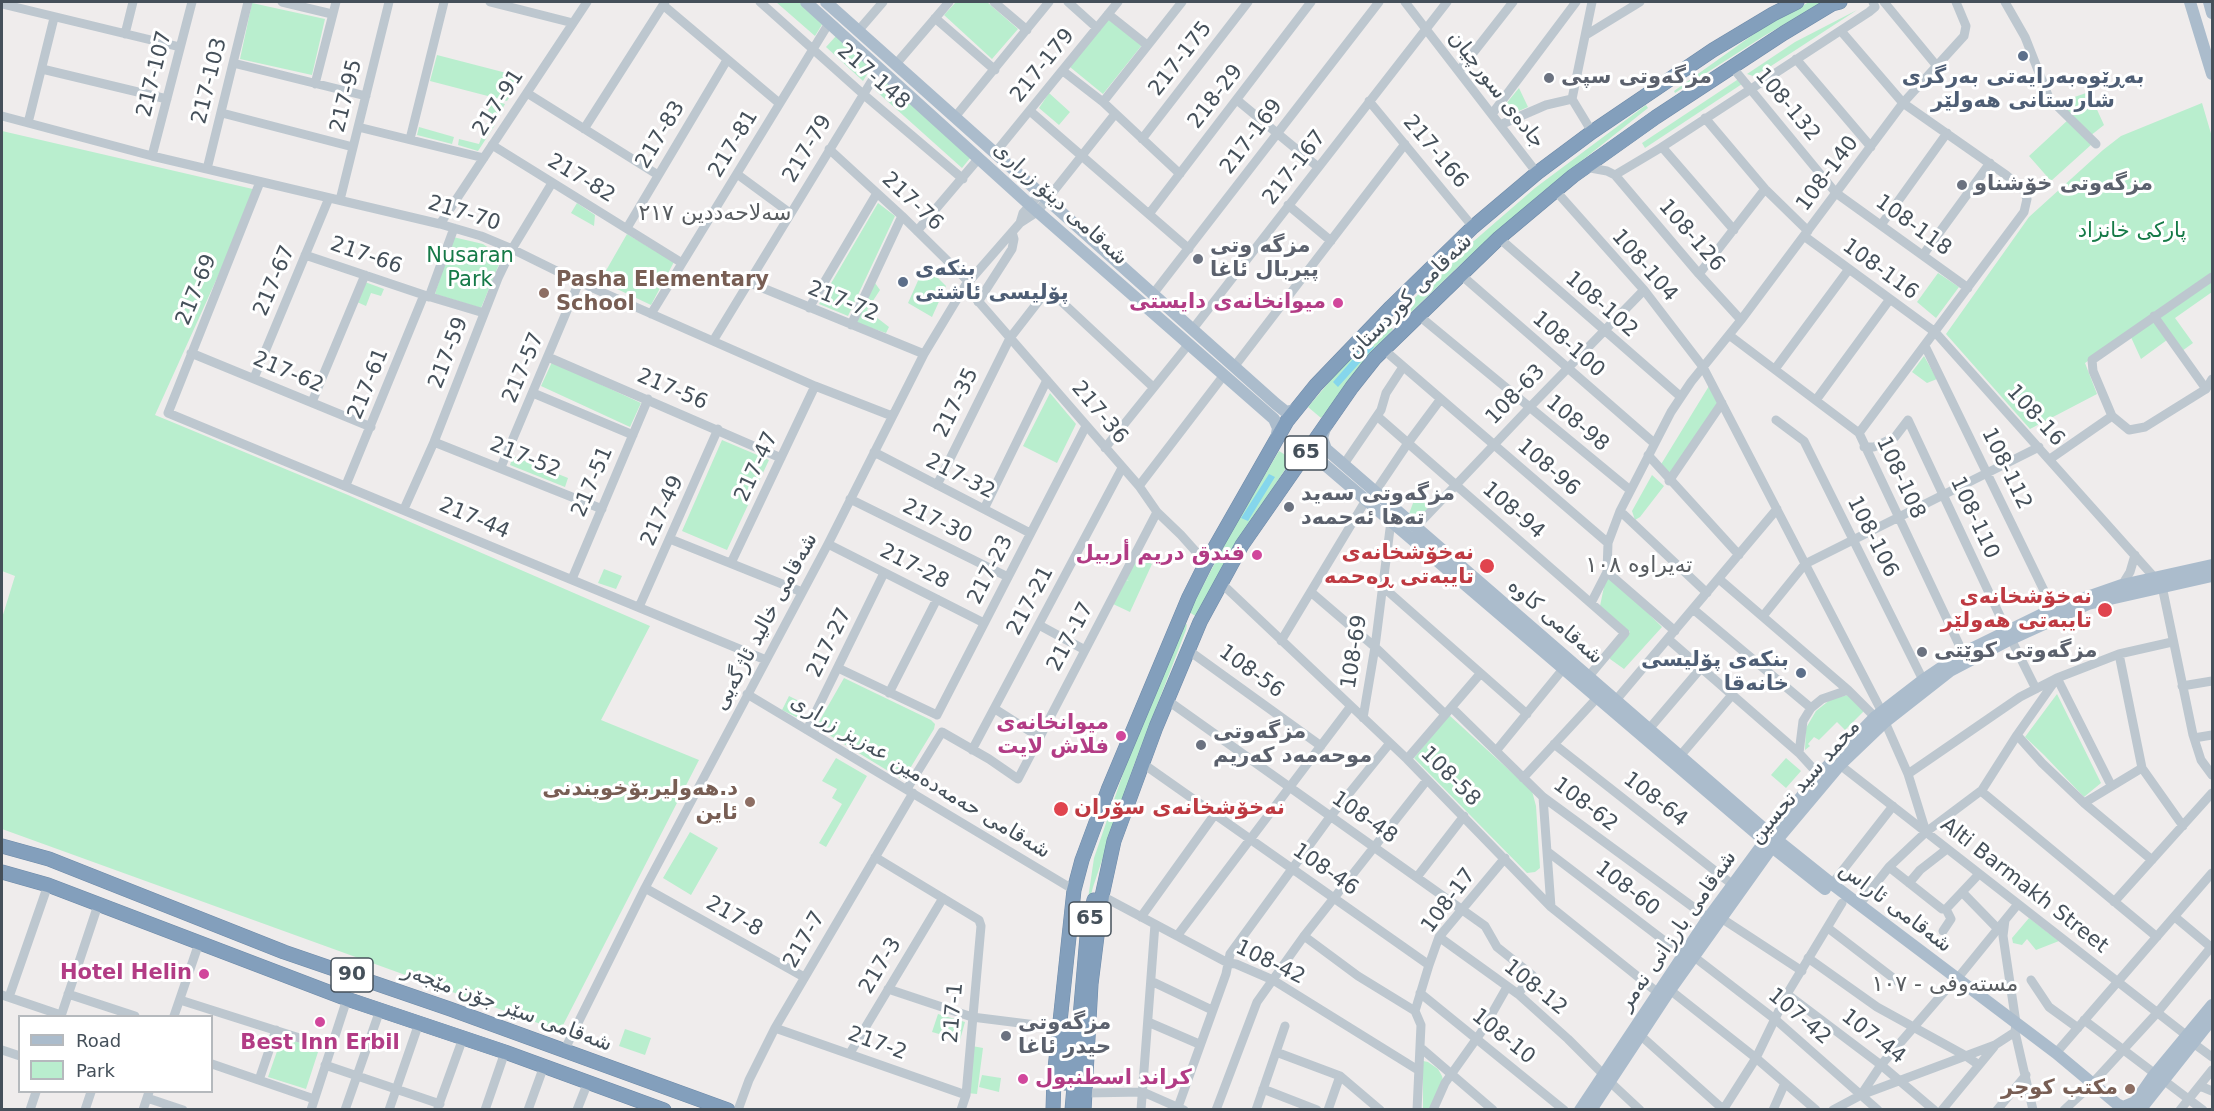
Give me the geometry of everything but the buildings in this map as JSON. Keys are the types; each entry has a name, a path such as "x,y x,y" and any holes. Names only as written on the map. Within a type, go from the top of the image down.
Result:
{"highway":[{"name":"شەقامی کوردستان","path":"1053,1110 1054,1078 1074,890 1089,842 1108,790 1182,614 1206,563 1276,439 1316,386 1391,307 1473,227 1592,132 1713,50 1797,2"},
{"name":"شەقامی کوردستان","path":"1063,1110 1076,999 1097,886 1142,763 1200,622 1242,545 1299,462 1352,387 1383,349 1498,238 1585,167 1656,117 1784,33 1836,2"},
{"path":"1391,307 1387,318 1388,324 1397,329 1407,326"},
{"path":"1182,614 1200,622"},
{"name":"شەقامی کوردستان","path":"1072,1110 1083,879 1089,842"},
{"name":"شەقامی کوردستان","path":"1084,1110 1091,984 1102,896 1114,842"},
{"name":"شەقامی سێر جۆن مێجەر","path":"2,846 49,859 284,952 482,1020 564,1052 728,1110"},
{"name":"شەقامی سێر جۆن مێجەر","path":"2,872 48,885 347,999 588,1082 645,1107 664,1110"},
{"path":"246,960 252,961 260,954 257,942"},
{"path":"277,972 272,968 272,958 277,953 284,952"},
{"path":"1048,1110 1054,1078"}],"main road":[{"name":"شەقامی دینۆ زراری","path":"806,2 1188,345 1224,375 1272,409"},
{"name":"شەقامی دینۆ زراری","path":"826,2 1234,367 1272,409"},
{"path":"2190,2 2212,74"},
{"path":"2209,2 2212,13"},
{"path":"1272,409 1286,412 1299,406"},
{"path":"1272,409 1277,423 1276,439"},
{"path":"1299,462 1308,458 1325,460 1322,438 1326,425"},
{"name":"شەقامی کاوە","path":"1325,460 1344,464 1390,521 1597,698 1671,753 1771,841"},
{"name":"شەقامی کاوە","path":"1325,460 1416,527 1649,729 1671,753"},
{"name":"شەقامی بارزانی نەمر","path":"1714,918 1733,885 1771,841 1819,775 1923,680 1963,653 2009,635 2053,609 2122,585 2158,581 2212,565"},
{"name":"محمد سید تحسین","path":"1592,1110 1606,1078 1640,1035 1664,991 1714,918 1771,841 1880,717 2009,635 2088,604 2158,581 2212,576"},
{"name":"شەقامی ئاراس","path":"1771,841 1859,904 1954,982"},
{"name":"شەقامی ئاراس","path":"1771,841 1842,903 1954,982 2090,1086 2121,1106 2135,1107"},
{"name":"شەقامی بارزانی نەمر","path":"1606,1078 1664,991"},
{"path":"2135,1107 2189,1039 2212,1005"},
{"path":"2189,1039 2212,1021"},
{"name":"شەقامی ئاراس","path":"2016,1028 2056,1053 2115,1110"},
{"path":"1580,1110 1606,1078"}],"street":[{"path":"125,34 133,2"},
{"name":"217-107","path":"152,156 192,2"},
{"name":"217-103","path":"207,169 248,2"},
{"path":"282,2 332,14"},
{"path":"315,84 336,2"},
{"name":"217-95","path":"340,200 389,2"},
{"path":"410,139 444,2"},
{"path":"490,2 573,23"},
{"name":"217-91","path":"440,224 587,2"},
{"name":"217-148","path":"760,2 963,179"},
{"path":"858,31 882,2"},
{"path":"896,64 948,2"},
{"path":"994,2 1027,30"},
{"path":"955,117 1049,2"},
{"path":"1068,2 1097,28"},
{"name":"217-179","path":"995,153 1118,2"},
{"path":"1102,102 1182,2"},
{"name":"217-175","path":"1142,139 1248,2"},
{"name":"218-29","path":"1149,214 1311,2"},
{"name":"217-169","path":"1153,294 1379,2"},
{"name":"جادەی سورچیان","path":"1405,2 1538,173"},
{"name":"217-167","path":"1192,330 1447,2"},
{"path":"1459,71 1513,2"},
{"path":"1492,114 1576,2"},
{"path":"1592,2 1572,99 1592,132"},
{"path":"1586,35 1640,2"},
{"path":"1585,167 1607,171 1615,175 1662,147 1873,9 1874,2"},
{"path":"1884,2 1936,65"},
{"name":"108-140","path":"1607,572 1608,543 1620,511 1654,443 1681,397 1903,103 1965,33 1966,22 1956,2"},
{"path":"2005,2 2025,37 2049,98 2096,144"},
{"path":"584,129 664,3 779,104"},
{"path":"2,8 180,47"},
{"path":"1108,14 1148,45"},
{"path":"28,123 54,18"},
{"path":"935,18 995,70"},
{"name":"217-81","path":"651,314 829,23"},
{"path":"1840,31 1903,103 2023,189 2027,199 2024,212 1859,433"},
{"path":"1796,59 1871,147"},
{"name":"217-83","path":"627,228 727,60"},
{"path":"233,63 366,96"},
{"name":"108-132","path":"1733,68 1836,193"},
{"path":"42,69 167,99"},
{"name":"217-79","path":"713,341 879,69"},
{"path":"1063,71 1102,102 1180,174"},
{"path":"527,93 658,175"},
{"path":"1500,125 1546,105 1572,99"},
{"path":"1237,100 1318,167"},
{"name":"217-166","path":"1369,101 1473,227"},
{"path":"1030,111 1189,249"},
{"path":"222,113 353,147"},
{"name":"شەقامی خالید ئاژگەیی","path":"564,1052 645,888 828,544 924,354 967,284 1020,223 1023,213 1033,208 1082,156 1114,114"},
{"name":"217-70","path":"2,116 152,156 454,228 512,249 651,314 815,386 892,416"},
{"name":"108-116","path":"1706,118 1765,189 1806,233 1849,269 1935,332"},
{"path":"358,128 484,158"},
{"path":"1881,225 1947,133"},
{"path":"1234,367 1405,144"},
{"name":"217-82","path":"492,145 682,263"},
{"path":"1662,147 1734,230"},
{"name":"217-76","path":"829,149 902,216 967,284"},
{"path":"917,231 979,158"},
{"path":"1923,255 1989,163"},
{"path":"737,174 790,213"},
{"name":"108-126","path":"1615,175 1741,320"},
{"name":"217-69","path":"168,412 260,182"},
{"name":"217-59","path":"404,509 434,442 484,313 512,249 552,183"},
{"path":"1700,274 1765,189"},
{"name":"108-104","path":"1555,190 1644,290 1703,367 1805,564 1908,774 1926,832"},
{"path":"809,308 877,193"},
{"name":"108-118","path":"1836,193 1968,288"},
{"name":"217-67","path":"254,378 329,198"},
{"path":"1288,205 1331,241"},
{"path":"851,325 902,216"},
{"name":"217-61","path":"346,485 454,228"},
{"path":"978,302 1012,249 1014,239 1012,232"},
{"name":"108-102","path":"1498,238 1681,397"},
{"name":"217-66","path":"305,255 484,313"},
{"path":"1775,369 1849,269"},
{"name":"108-100","path":"1460,274 1654,443"},
{"path":"312,402 365,275"},
{"path":"2212,277 2092,360 2093,371 2112,416 2129,430 2145,427 2206,389 2212,379"},
{"name":"217-57","path":"501,467 579,282"},
{"name":"217-72","path":"748,282 924,354"},
{"name":"217-36","path":"967,284 978,302 1139,486 1157,512 1206,563"},
{"name":"217-35","path":"937,485 1010,338 1048,289 1154,387"},
{"name":"108-63","path":"1416,527 1644,290"},
{"path":"1816,400 1890,299"},
{"name":"108-98","path":"1418,315 1629,490"},
{"path":"2154,316 2206,389"},
{"name":"108-16","path":"1935,332 2135,555"},
{"name":"108-108","path":"1729,335 1859,433 1963,653"},
{"path":"1105,448 1188,345"},
{"name":"108-112","path":"1925,346 2053,609"},
{"name":"108-96","path":"1383,349 1608,543"},
{"name":"217-62","path":"191,352 371,427"},
{"name":"217-56","path":"548,357 781,458"},
{"path":"1344,464 1377,416 1386,393 1403,367"},
{"path":"1139,486 1224,375"},
{"path":"984,509 1047,380"},
{"name":"217-47","path":"731,562 815,386"},
{"path":"533,393 633,435"},
{"name":"217-51","path":"572,579 648,399"},
{"path":"1281,641 1371,496 1440,399"},
{"path":"1669,481 1722,403"},
{"name":"217-44","path":"168,412 766,660"},
{"name":"108-94","path":"1377,416 1625,633 1588,676"},
{"path":"2050,459 2112,416"},
{"name":"108-106","path":"1776,420 1804,441 1923,680"},
{"name":"108-110","path":"1864,447 1874,447 1895,437 1908,420 2036,689"},
{"name":"217-23","path":"937,715 1086,426"},
{"name":"217-49","path":"639,607 718,429"},
{"name":"217-52","path":"434,442 602,509"},
{"path":"1763,616 1805,564 2039,447"},
{"name":"217-32","path":"874,452 1030,533"},
{"path":"1648,455 1669,481 1739,555"},
{"name":"217-21","path":"972,750 1122,468"},
{"name":"217-30","path":"850,499 1008,577"},
{"path":"1616,700 1777,509"},
{"path":"1620,511 1707,593"},
{"name":"217-17","path":"972,750 1018,779 1157,512"},
{"name":"108-69","path":"1363,718 1375,647 1390,521"},
{"path":"670,540 731,562 802,592"},
{"name":"217-28","path":"828,544 984,623"},
{"path":"2135,555 2158,581 2194,738 2201,760 2212,775"},
{"path":"2122,585 2130,572 2135,555"},
{"path":"1591,603 1607,572 1675,631"},
{"name":"217-27","path":"807,730 884,573"},
{"path":"1719,579 1880,717"},
{"name":"108-58","path":"1220,582 1390,742 1551,907 1756,1058 1816,1110"},
{"path":"1383,587 1527,714"},
{"name":"108-62","path":"1312,593 1496,751 1543,798 1714,918 1802,970"},
{"path":"889,693 937,599"},
{"path":"1693,609 1811,708"},
{"path":"1039,625 1085,650"},
{"path":"1668,639 1799,753 1819,775"},
{"path":"1908,774 2020,697 2057,678 2119,654 2172,642"},
{"name":"108-56","path":"1188,650 1321,746"},
{"path":"2119,654 2142,768 2183,826"},
{"path":"838,668 937,715 942,732 972,750"},
{"path":"1649,729 1701,668"},
{"path":"1496,751 1563,669"},
{"path":"1407,759 1480,674"},
{"path":"1859,904 1889,867 1926,832 1981,791 2057,678"},
{"path":"2057,678 2111,785"},
{"path":"2182,686 2212,681"},
{"path":"1799,753 1803,721 1811,708 1822,699 1848,690"},
{"name":"شەقامی حەمەدەمین عەزیز زراری","path":"747,694 1074,890"},
{"path":"1671,753 1732,695"},
{"path":"1523,778 1597,698"},
{"name":"108-48","path":"1167,700 1485,926 1497,947 1532,975 1518,994"},
{"path":"1177,936 1351,706"},
{"path":"995,709 1039,737"},
{"name":"217-7","path":"738,1110 749,1080 775,1028 875,857 942,732"},
{"path":"2017,735 2042,764 2084,803 2152,860"},
{"path":"2194,738 2212,735"},
{"path":"1085,1093 1143,1092 1181,1108 1200,1044 1226,974 1230,954 1330,817 1390,742"},
{"name":"108-64","path":"1554,744 1733,885"},
{"name":"108-46","path":"1142,763 1429,965"},
{"name":"Alti Barmakh Street","path":"1840,765 2212,1057"},
{"path":"2084,803 2142,768"},
{"path":"1216,1110 1254,1008 1304,936 1428,780"},
{"path":"1981,791 2157,937"},
{"path":"2114,902 2212,793"},
{"path":"1543,798 1551,907"},
{"path":"1832,884 1893,806"},
{"path":"1141,917 1215,814"},
{"path":"1417,878 1464,816"},
{"path":"1909,883 1920,870 1947,849"},
{"name":"108-60","path":"1548,852 1688,955"},
{"path":"875,857 944,898"},
{"name":"108-17","path":"1414,1011 1439,937 1505,858"},
{"path":"1889,867 1942,909 1946,909"},
{"path":"2056,1053 2212,873"},
{"path":"1946,909 1979,874"},
{"path":"48,885 5,996 58,1015"},
{"name":"217-8","path":"645,888 804,977"},
{"path":"1962,892 1997,928"},
{"name":"108-42","path":"1102,896 1228,963 1236,964 1273,980 1418,1070"},
{"name":"217-1","path":"944,898 979,920 981,926 966,1095 961,1110"},
{"name":"217-3","path":"850,1053 944,898"},
{"path":"1640,1035 1724,1109 1756,1058 1787,994 1842,903"},
{"path":"61,1015 98,904"},
{"path":"1861,1095 1881,1065 1954,982 2018,904"},
{"path":"1943,931 1951,919 1946,909"},
{"path":"2064,1110 2090,1086 2157,1013 2212,947 2175,917"},
{"path":"2005,920 2003,936 2016,1028 2033,1110"},
{"path":"1141,1110 1155,924"},
{"path":"1828,928 1901,984"},
{"path":"1304,936 1358,976 1414,1011 1420,1025 1418,1109"},
{"name":"108-12","path":"1439,937 1518,994 1568,1039 1640,1110"},
{"path":"175,1015 199,943"},
{"name":"107-42","path":"1688,955 1776,1020 1878,1110"},
{"path":"1808,958 1877,1007 1979,1065"},
{"path":"2031,980 2049,1007 2122,1050 2203,1110"},
{"path":"1150,981 1212,1010"},
{"path":"1433,1110 1443,1088 1477,1039 1507,987"},
{"path":"888,989 972,1017 1060,1028"},
{"name":"108-10","path":"1420,993 1564,1110"},
{"path":"68,994 117,1014"},
{"name":"107-44","path":"1787,994 1881,1065 1934,1110"},
{"path":"310,1110 347,999"},
{"path":"180,1000 331,1048"},
{"path":"345,1110 380,1010"},
{"path":"1148,1022 1200,1044"},
{"path":"389,1110 419,1023"},
{"path":"1256,1110 1285,1026"},
{"name":"217-2","path":"775,1028 966,1095"},
{"path":"1942,1110 1995,1045 2016,1028"},
{"path":"259,1080 276,1030"},
{"path":"325,1065 396,1089 439,1107 463,1038"},
{"path":"1833,1110 1861,1095 1995,1045"},
{"path":"1420,1048 1493,1110"},
{"path":"2,1050 18,1055"},
{"path":"485,1110 505,1052"},
{"path":"1276,1052 1340,1076 1374,1108"},
{"path":"213,1064 314,1098"},
{"path":"528,1110 544,1066"},
{"path":"2180,1110 2212,1070"},
{"path":"1997,1110 2026,1075"},
{"path":"1328,1110 1340,1076"},
{"path":"578,1110 588,1082"},
{"path":"1773,1110 1785,1083"},
{"path":"2200,1086 2212,1091"},
{"path":"1263,1089 1317,1110"},
{"path":"30,1110 36,1093"},
{"path":"86,1110 92,1093"},
{"path":"142,1110 148,1095 183,1110"}],"green space":[{"path":"776,2 799,2 823,23 815,36"},
{"path":"956,2 987,2 1018,29 992,59 944,15"},
{"path":"1809,2 1823,2 1764,36 1675,93 1674,91 1761,29"},
{"path":"252,3 325,19 312,75 240,59"},
{"path":"1857,10 1768,68 1753,76 1747,74 1795,42"},
{"path":"1108,19 1142,45 1103,94 1070,67"},
{"path":"836,36 871,68 863,81 826,47"},
{"path":"437,55 522,77 507,101 430,81"},
{"path":"1740,78 1742,84 1645,148 1642,143"},
{"path":"884,79 971,157 962,168 875,90"},
{"path":"1519,88 1528,107 1512,114 1505,105"},
{"path":"2089,92 2104,125 2090,136 2057,103"},
{"path":"1049,93 1070,112 1059,125 1039,108"},
{"path":"491,100 505,104 496,121 486,119"},
{"name":"پارکی خانزاد","path":"2202,103 2212,137 2212,292 2175,318 2193,343 2182,351 2156,315 2085,363 2097,394 2030,429 1946,334 2029,217 2103,150 2121,136"},
{"path":"1646,105 1648,108 1540,194 1459,266 1402,321 1398,320 1397,316 1452,260 1535,188"},
{"path":"2069,119 2092,144 2051,181 2029,156"},
{"path":"487,123 495,125 478,151 458,145 459,139 479,144"},
{"path":"419,127 454,137 452,144 417,135"},
{"path":"2,131 257,190 155,415 348,495 650,626 601,720 699,760 560,1031 2,829 2,618 15,576 2,571"},
{"path":"577,203 595,215 594,226 571,213"},
{"path":"878,203 895,216 848,316 819,304"},
{"path":"627,234 674,262 651,305 600,281"},
{"name":"Nusaran Park","path":"453,237 483,244 502,257 481,308 435,294"},
{"path":"925,265 946,286 932,317 908,303"},
{"path":"1938,273 1959,287 1936,318 1917,302"},
{"path":"365,282 384,289 381,296 371,293 366,306 357,302"},
{"path":"875,283 880,290 867,310 889,327 886,333 856,323"},
{"path":"2153,319 2167,340 2141,359 2130,335"},
{"path":"1385,323 1393,329 1321,418 1308,407 1347,361"},
{"path":"1924,356 1937,379 1927,383 1912,372"},
{"path":"552,362 641,403 630,427 541,386"},
{"path":"1709,386 1718,403 1668,476 1660,466"},
{"path":"1050,393 1076,424 1057,463 1023,446"},
{"path":"722,440 769,460 727,550 682,531"},
{"path":"1279,451 1292,459 1244,532 1197,617 1189,612 1234,527"},
{"path":"513,456 568,478 565,487 510,465"},
{"path":"1652,475 1664,486 1640,517 1635,520 1632,511"},
{"path":"1417,492 1432,503 1418,521 1409,514"},
{"path":"1138,557 1152,564 1130,612 1113,604 1126,580 1129,581 1126,579"},
{"path":"604,569 622,576 616,589 598,583"},
{"path":"1607,572 1662,627 1624,669 1610,659 1610,656 1630,632 1600,606"},
{"path":"1187,624 1134,765 1093,887 1085,919 1094,858 1127,762 1182,627"},
{"path":"844,678 935,724 903,780 816,727"},
{"path":"2057,694 2101,783 2084,797 2025,737"},
{"path":"1848,695 1863,708 1863,712 1845,730 1837,722 1819,740 1814,737 1808,744 1810,746 1805,750 1806,728 1816,711 1831,699"},
{"path":"789,696 807,705 800,719 782,710"},
{"path":"1449,715 1532,791 1536,806 1540,868 1535,872 1527,873 1414,758"},
{"path":"836,758 867,776 826,847 819,843 842,804 832,798 837,789 822,781"},
{"path":"1786,758 1801,771 1786,788 1771,775"},
{"path":"690,832 718,848 691,895 663,878"},
{"path":"2029,918 2059,941 2036,950 2027,939 2022,945 2013,943 2012,938"},
{"path":"938,1014 965,1022 960,1040 932,1032"},
{"path":"625,1029 651,1038 645,1055 619,1046"},
{"path":"282,1037 319,1049 306,1089 268,1077"},
{"path":"972,1046 983,1048 977,1094 967,1093"},
{"path":"1423,1061 1438,1069 1443,1080 1430,1109 1423,1109"},
{"path":"982,1075 1001,1078 999,1092 979,1087"}],"water":[{"path":"1368,342 1374,347 1338,387 1333,382"},
{"path":"1269,474 1275,477 1248,521 1241,518"}],"place":[{"name":"بەڕێوەبەرایەتی بەرگری شارستانی هەولێر","path":"2023,56"},
{"name":"مزگەوتی سپی","path":"1549,78"},
{"name":"مزگەوتی خۆشناو","path":"1962,185"},
{"name":"مزگه وتى پيربال ئاغا","path":"1198,259"},
{"name":"بنکەی پۆلیسی ئاشتی","path":"903,282"},
{"name":"Pasha Elementary School","path":"544,293"},
{"name":"میوانخانەی دایستی","path":"1338,303"},
{"name":"مزگەوتی سەید تەها ئەحمەد","path":"1289,507"},
{"name":"فندق دريم أربيل","path":"1257,555"},
{"name":"نەخۆشخانەی تایبەتی ڕەحمە","path":"1487,566"},
{"name":"نەخۆشخانەی تایبەتی هەولێر","path":"2105,610"},
{"name":"مزگەوتی کوێتی","path":"1922,652"},
{"name":"بنکەی پۆلیسی خانەقا","path":"1801,673"},
{"name":"میوانخانەی فلاش لایت","path":"1121,736"},
{"name":"مزگەوتی موحەمەد کەریم","path":"1201,745"},
{"name":"د.هه‌ولیربۆخویندنی ئاین","path":"750,802"},
{"name":"نەخۆشخانەی سۆران","path":"1061,809"},
{"name":"Hotel Helin","path":"204,974"},
{"name":"Best Inn Erbil","path":"320,1022"},
{"name":"مزگەوتی حیدر ئاغا","path":"1006,1036"},
{"name":"كراند اسطنبول","path":"1023,1079"},
{"name":"مكتب كوجر","path":"2130,1089"}],"district":[{"name":"سەلاحەددین ٢١٧","path":"715,214"},
{"name":"تەیراوە ١٠٨","path":"1639,566"},
{"name":"مستەوفی - ١٠٧","path":"1945,985"}]}
